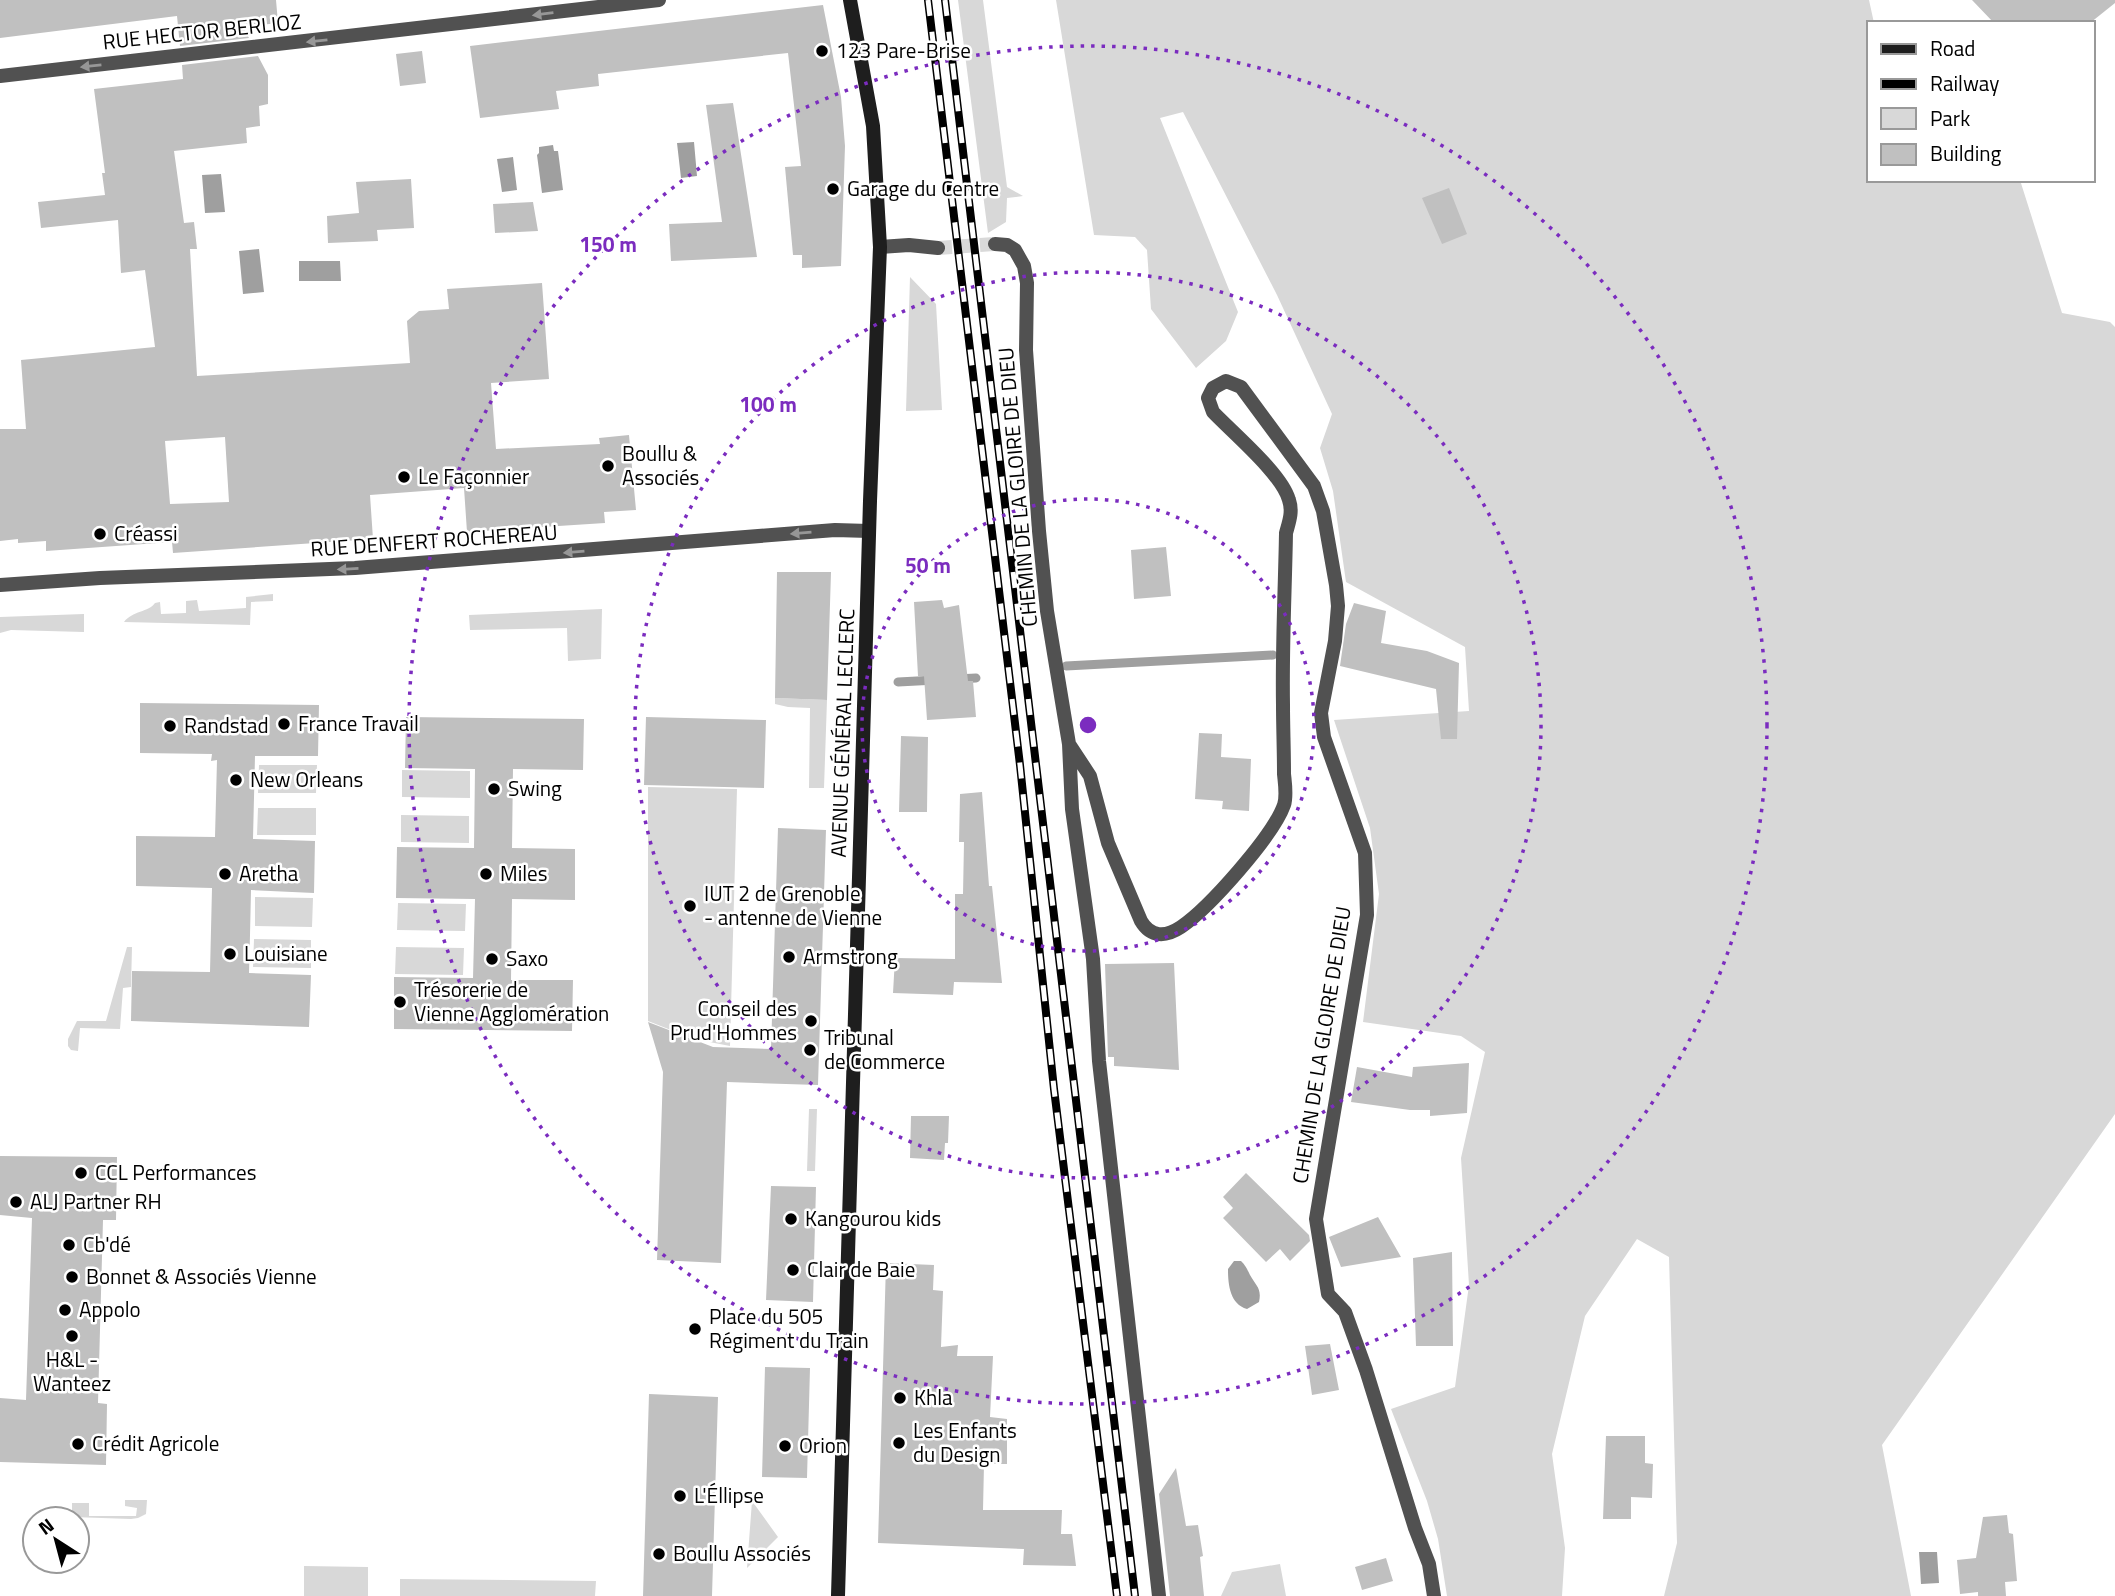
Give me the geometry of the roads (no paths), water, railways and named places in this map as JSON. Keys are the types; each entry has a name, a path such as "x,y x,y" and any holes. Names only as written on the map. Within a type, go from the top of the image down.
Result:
{"main road":[{"name":"AVENUE GÉNÉRAL LECLERC","path":"838,1596 869,531 880,247 873,126 850,0"}],"street":[{"name":"RUE HECTOR BERLIOZ","path":"0,76 659,0"},
{"name":"CHEMIN DE LA GLOIRE DE DIEU","path":"995,244 1007,244 1015,250 1024,266 1027,284 1027,349 1047,611 1069,744 1072,809 1093,959 1100,1074 1160,1596"},
{"path":"880,247 909,245 938,248"},
{"name":"CHEMIN DE LA GLOIRE DE DIEU","path":"1069,744 1090,776 1108,843 1141,921 1146,929 1154,934 1173,932 1185,924 1212,900 1275,827 1285,802 1282,674 1286,533 1291,516 1290,502 1278,478 1213,412 1208,398 1213,388 1226,381 1241,387 1314,486 1323,511 1336,585 1338,606 1335,641 1321,713 1324,737 1365,853 1367,915 1315,1219 1328,1294 1345,1312 1366,1370 1415,1528 1429,1564 1434,1596"},
{"name":"RUE DENFERT ROCHEREAU","path":"0,585 100,578 355,568 835,530 869,531"}],"waterway":[{"path":"1066,666 1273,655"},
{"path":"957,679 976,678"},
{"path":"898,682 936,680"}],"tunnel":[{"path":"938,248 995,244"}],"railway":[{"path":"928,0 1020,765 1054,1089 1117,1596"},
{"path":"945,0 1135,1596"}],"place":[{"name":"123 Pare-Brise","path":"822,51"},
{"name":"Garage du Centre","path":"833,189"},
{"name":"Boullu & Associés","path":"608,466"},
{"name":"Le Façonnier","path":"404,477"},
{"name":"Créassi","path":"100,534"},
{"name":"France Travail","path":"284,724"},
{"name":"Randstad","path":"170,726"},
{"name":"New Orleans","path":"236,780"},
{"name":"Swing","path":"494,789"},
{"name":"Aretha","path":"225,874"},
{"name":"Miles","path":"486,874"},
{"name":"IUT 2 de Grenoble - antenne de Vienne","path":"690,906"},
{"name":"Louisiane","path":"230,954"},
{"name":"Armstrong","path":"789,957"},
{"name":"Saxo","path":"492,959"},
{"name":"Trésorerie de Vienne Agglomération","path":"400,1002"},
{"name":"Conseil des Prud'Hommes","path":"811,1021"},
{"name":"Tribunal de Commerce","path":"810,1050"},
{"name":"CCL Performances","path":"81,1173"},
{"name":"ALJ Partner RH","path":"16,1202"},
{"name":"Kangourou kids","path":"791,1219"},
{"name":"Cb'dé","path":"69,1245"},
{"name":"Clair de Baie","path":"793,1270"},
{"name":"Bonnet & Associés Vienne","path":"72,1277"},
{"name":"Appolo","path":"65,1310"},
{"name":"Place du 505 Régiment du Train","path":"695,1329"},
{"name":"H&L - Wanteez","path":"72,1336"},
{"name":"Khla","path":"900,1398"},
{"name":"Les Enfants du Design","path":"899,1443"},
{"name":"Crédit Agricole","path":"78,1444"},
{"name":"Orion","path":"785,1446"},
{"name":"L'Éllipse","path":"680,1496"},
{"name":"Boullu Associés","path":"659,1554"}]}
